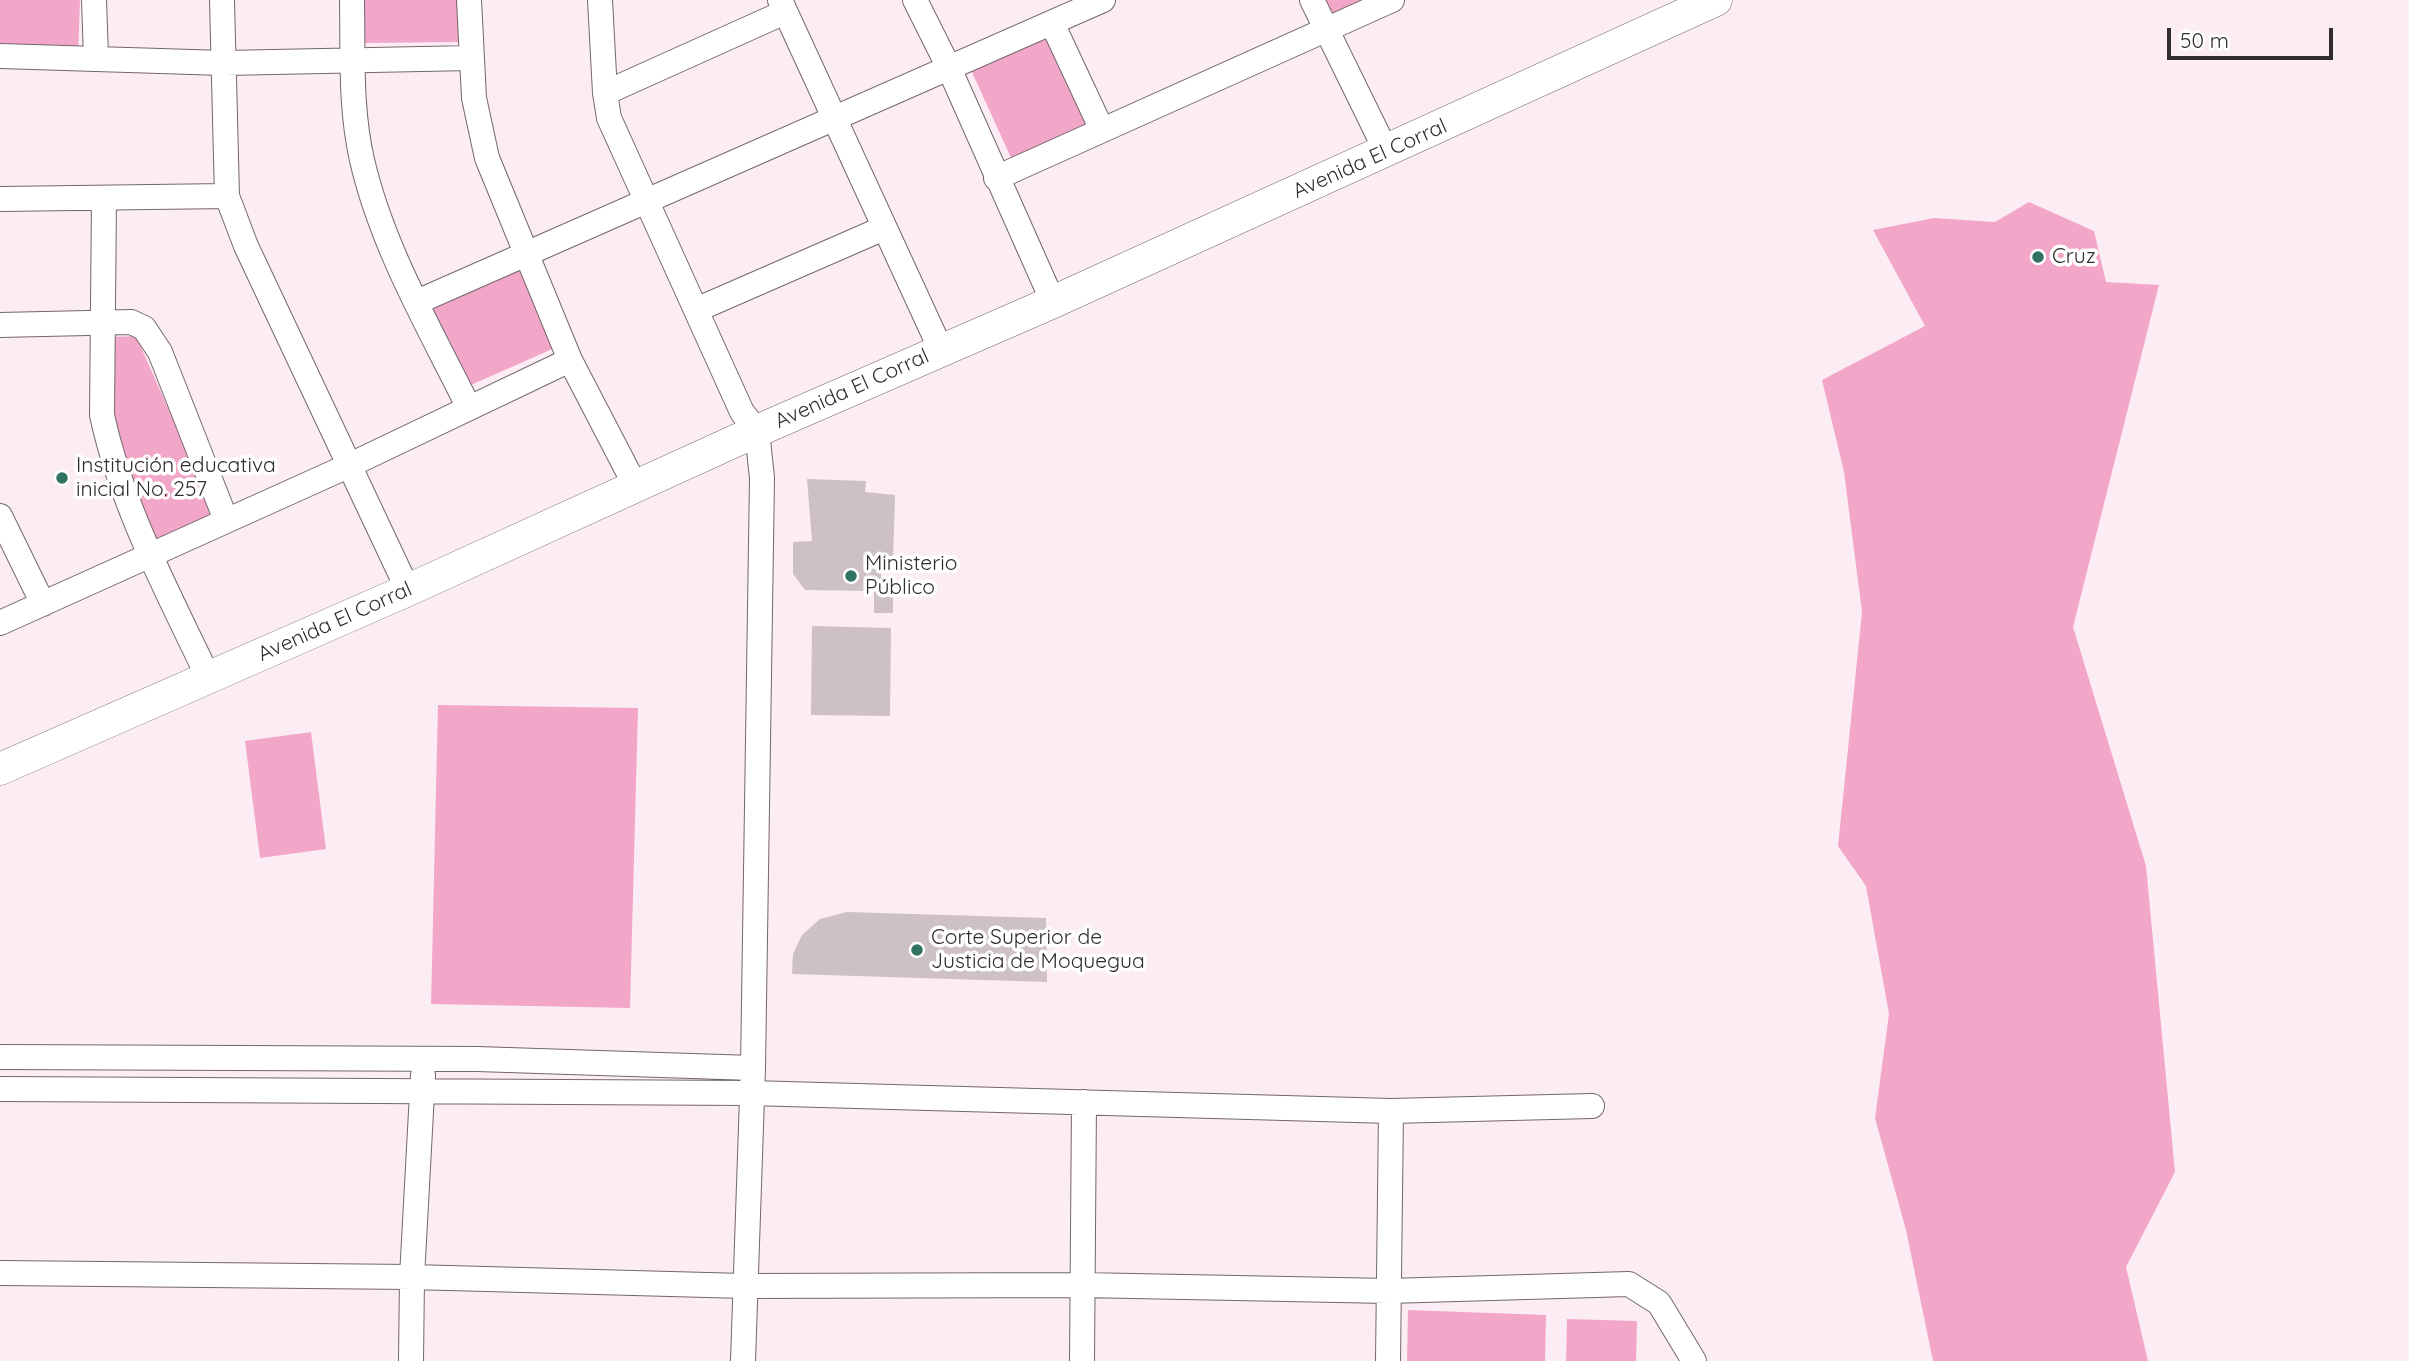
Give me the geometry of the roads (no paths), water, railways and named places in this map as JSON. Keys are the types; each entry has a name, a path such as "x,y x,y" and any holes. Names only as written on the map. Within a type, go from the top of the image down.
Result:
{"street":[{"path":"94,0 96,57"},
{"path":"222,0 228,197 246,246 408,590"},
{"path":"352,0 353,93 361,158 377,212 468,407"},
{"path":"469,0 471,58 478,126 486,158 570,360 636,487"},
{"path":"600,0 605,93 610,118 742,412 757,430 762,478 753,1068 750,1093 743,1361"},
{"path":"915,0 949,68 1053,302"},
{"path":"417,302 1103,0"},
{"path":"1312,0 1386,151"},
{"path":"996,178 1392,0"},
{"name":"Avenida El Corral","path":"0,769 408,590 757,430 1053,302 1707,2"},
{"path":"605,93 782,6 941,350"},
{"path":"1052,23 1102,130"},
{"path":"0,56 224,63 471,58"},
{"path":"0,199 228,197"},
{"path":"104,198 102,415 118,477 151,556 208,677"},
{"path":"696,310 884,228"},
{"path":"0,325 104,325 131,322 144,328 152,337 226,520"},
{"path":"0,623 348,466 570,360"},
{"path":"0,516 43,604"},
{"path":"0,1057 423,1060 753,1068"},
{"path":"411,1361 412,1278 424,1092 423,1060"},
{"path":"0,1089 750,1093 1391,1111 1592,1106"},
{"path":"1082,1361 1084,1102"},
{"path":"1388,1361 1391,1111"},
{"path":"0,1273 412,1278 744,1286 1082,1285 1389,1291 1629,1284 1659,1303 1694,1361"}],"place":[{"name":"Cruz","path":"2038,257"},
{"name":"Institución educativa inicial No. 257","path":"62,478"},
{"name":"Ministerio Público","path":"851,576"},
{"name":"Corte Superior de Justicia de Moquegua","path":"917,950"}]}
